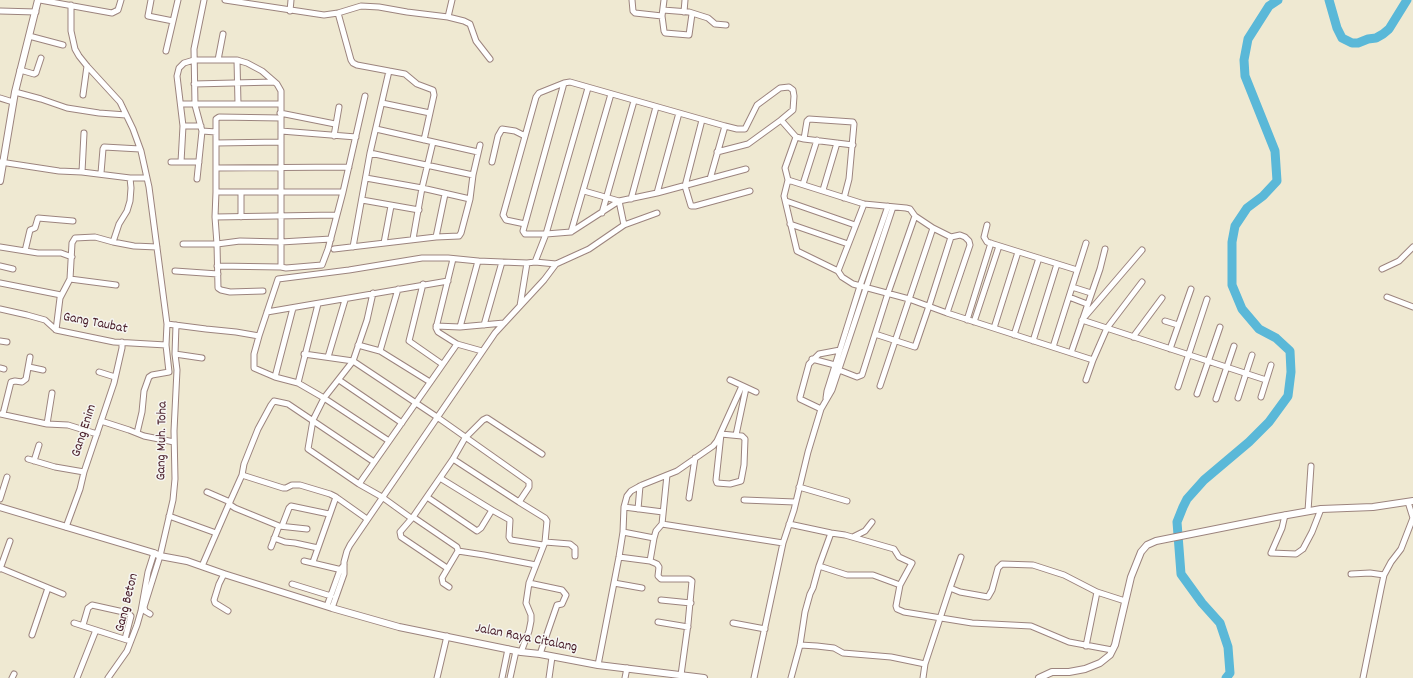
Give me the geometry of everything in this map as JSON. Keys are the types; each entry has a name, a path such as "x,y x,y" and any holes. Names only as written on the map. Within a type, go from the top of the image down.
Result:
{"street":[{"path":"0,181 1,162 15,92 39,0 74,4 112,13 118,10 121,0"},
{"path":"151,0 148,16 173,21"},
{"path":"166,51 178,0"},
{"path":"197,179 202,129 195,105 194,49 204,0"},
{"path":"225,0 324,15 338,13 357,6 379,7 464,20 470,24 476,41 490,59"},
{"path":"290,11 291,0"},
{"path":"379,0 379,7"},
{"path":"448,17 452,0"},
{"path":"632,0 633,11 635,13 662,16"},
{"path":"664,0 662,16 664,32 688,35 690,33 692,14"},
{"path":"684,12 685,0"},
{"path":"74,4 71,30 73,43 79,56 117,99 133,129 143,154 157,247 172,324 166,345 169,372 152,375 149,377 144,391 142,412 137,433"},
{"path":"663,10 684,12 708,18 715,24 726,25"},
{"path":"0,12 36,12"},
{"path":"338,13 353,63 407,75 417,84 433,90 434,93 424,140"},
{"path":"218,60 223,34"},
{"path":"29,36 63,45"},
{"path":"20,70 34,74 36,73 41,58"},
{"path":"181,162 183,126 177,72 181,65 194,60 237,60 247,63 262,71 274,82 281,91 281,267"},
{"path":"237,60 238,104"},
{"path":"83,95 87,66"},
{"path":"353,247 370,154 389,71"},
{"path":"194,84 274,82"},
{"path":"525,224 506,220 503,215 537,94 564,83 570,82 737,129 745,129 757,105 780,88 788,87 794,90 793,110 783,122 748,144 717,152"},
{"path":"564,83 523,231 525,234 571,232 619,201 685,186 746,169"},
{"path":"535,262 546,234 588,88"},
{"path":"15,92 68,108 99,113 126,115"},
{"path":"571,232 611,94"},
{"path":"217,266 286,268 322,265 325,261 343,192 365,96"},
{"path":"0,98 13,102"},
{"path":"602,213 634,101"},
{"path":"382,103 430,113"},
{"path":"181,104 281,104"},
{"path":"334,136 339,107"},
{"path":"630,199 656,107"},
{"path":"657,193 679,113"},
{"path":"263,291 230,292 218,288 215,217 216,121 219,117 281,115 335,124"},
{"path":"804,139 807,121 809,119 853,122 855,126 849,179 844,198"},
{"path":"702,120 685,186 691,206 693,207 750,191"},
{"path":"783,122 795,135 804,139 852,145"},
{"path":"183,126 216,132"},
{"path":"710,179 725,126"},
{"path":"376,129 478,152"},
{"path":"492,162 498,136 502,129 515,131 525,136"},
{"path":"281,131 356,137"},
{"path":"82,172 84,133"},
{"path":"795,135 785,168 788,180 784,196 796,251 838,271 848,282 909,299 967,320 1093,360"},
{"path":"803,184 817,140"},
{"path":"216,142 281,142"},
{"path":"413,239 422,188 433,142"},
{"path":"822,190 837,143"},
{"path":"334,249 413,239 457,237 460,235 470,199 473,175 480,145"},
{"path":"101,173 103,148 140,149"},
{"path":"370,154 473,175"},
{"path":"1,162 59,171 101,173 130,178 147,178"},
{"path":"171,162 199,162"},
{"path":"216,168 349,167"},
{"path":"113,242 119,224 130,201 130,178"},
{"path":"366,178 422,188 470,199"},
{"path":"788,180 864,204 903,207 910,209 915,216 933,228 951,237 960,235 965,237 969,241 970,245 947,313"},
{"path":"584,191 619,201"},
{"path":"216,192 343,192"},
{"path":"240,217 241,193"},
{"path":"436,237 445,194"},
{"path":"362,200 419,210"},
{"path":"619,201 624,225"},
{"path":"786,201 855,225"},
{"path":"838,271 864,204"},
{"path":"384,243 391,206"},
{"path":"825,401 840,350 890,206"},
{"path":"332,608 347,551 350,545 501,325 505,323 520,307 556,264 589,248 624,225 657,213"},
{"path":"215,217 336,216"},
{"path":"839,370 857,377 862,375 888,293 915,216"},
{"path":"25,251 30,230 35,228 38,218 74,221"},
{"path":"790,224 848,244"},
{"path":"986,225 984,237 987,242 1077,270"},
{"path":"880,386 933,228"},
{"path":"56,330 61,295 70,280 72,243 75,238 95,237 134,246 157,247"},
{"path":"875,334 915,347 930,306 951,237"},
{"path":"183,244 217,244 240,241 281,242 331,239"},
{"path":"967,320 991,243"},
{"path":"1053,347 1086,243"},
{"path":"974,322 999,246"},
{"path":"0,247 25,251 61,253 72,257"},
{"path":"1382,269 1399,261 1413,247"},
{"path":"1071,353 1100,269 1105,249"},
{"path":"1082,320 1142,250"},
{"path":"994,328 1018,252"},
{"path":"389,441 324,398 298,383 275,377 254,368 254,354 277,280 280,278 349,270 418,258 453,259 478,262 535,262 556,264"},
{"path":"1014,335 1038,258"},
{"path":"453,259 436,326 438,332 457,344 482,351"},
{"path":"460,327 478,262"},
{"path":"484,325 502,262"},
{"path":"520,307 527,263"},
{"path":"1033,341 1057,264"},
{"path":"0,266 13,269"},
{"path":"175,271 218,274"},
{"path":"70,280 116,285"},
{"path":"267,312 345,300 373,293 448,281"},
{"path":"1086,380 1107,328 1142,282"},
{"path":"0,283 61,295"},
{"path":"423,284 409,341 442,364"},
{"path":"754,678 783,544 821,409 832,390 839,370 863,287"},
{"path":"1072,287 1090,295 1098,301"},
{"path":"380,351 398,289"},
{"path":"1170,349 1191,289"},
{"path":"373,293 367,320 353,361 324,398 313,420 308,449 358,484 456,545 458,551"},
{"path":"1069,297 1087,304"},
{"path":"1387,297 1413,307"},
{"path":"1133,337 1162,298"},
{"path":"1178,387 1207,299"},
{"path":"328,357 345,300"},
{"path":"298,383 304,354 318,304"},
{"path":"275,377 293,308"},
{"name":"Gang Taubat","path":"0,309 45,320 56,330 109,342 166,345"},
{"path":"1082,320 1266,380"},
{"path":"1165,321 1178,325"},
{"path":"436,326 460,327 505,323"},
{"path":"172,324 259,336"},
{"name":"Gang Muh. Toha","path":"150,614 145,611 144,607 160,556 173,500 175,479 171,442 177,370 172,324"},
{"path":"1197,394 1220,328"},
{"path":"0,341 7,342"},
{"name":"Gang Enim","path":"66,527 80,489 84,472 115,377 122,342"},
{"path":"358,484 457,344"},
{"path":"358,345 380,351 430,382"},
{"path":"1216,399 1234,346"},
{"path":"821,409 800,399 809,364 812,359 822,352 840,350"},
{"path":"176,354 202,358"},
{"path":"304,354 353,361 437,417 529,482 529,487 519,502"},
{"path":"1238,398 1252,355"},
{"path":"30,357 29,367 24,381 20,382 15,380 12,382 2,414 47,424 68,425 97,434"},
{"path":"812,359 835,365"},
{"path":"1261,397 1271,365"},
{"path":"29,367 43,370"},
{"path":"99,372 115,377"},
{"path":"339,380 402,423"},
{"path":"730,380 756,392"},
{"path":"598,665 619,557 623,532 624,507 627,496 631,491 640,486 676,471 713,446 721,434 744,387"},
{"path":"736,436 744,387"},
{"path":"47,424 52,393"},
{"path":"202,566 242,475 244,464 258,430 274,401 288,404 374,462"},
{"path":"447,568 401,537 400,532 427,497 453,459 465,438 484,418 487,418 542,454"},
{"path":"101,421 144,436 171,442"},
{"path":"721,434 744,438 746,441 741,481 730,484 717,483 716,480 721,434"},
{"path":"34,461 39,445"},
{"path":"689,498 695,458"},
{"path":"28,459 54,467 84,472"},
{"path":"453,459 547,519 548,523 544,544 529,583 526,603 531,615 529,631 518,651 510,678"},
{"path":"1308,512 1311,466"},
{"path":"242,475 283,488 292,485 300,485 330,494 367,519"},
{"path":"650,561 656,531 662,524 667,475"},
{"path":"0,499 7,477"},
{"path":"440,478 510,520 509,537 511,540 544,544 570,544 575,548 575,556"},
{"path":"638,509 640,486"},
{"path":"799,487 847,501"},
{"path":"207,492 230,503 235,508 281,526 308,529"},
{"path":"313,562 336,497"},
{"path":"427,497 477,531 481,528 492,510"},
{"path":"744,500 795,502"},
{"path":"1039,678 1052,672 1069,672 1085,669 1110,656 1131,577 1141,552 1147,545 1156,541 1174,537 1321,509 1372,507 1410,502 1412,518 1408,533 1401,549 1391,562 1384,575 1380,589 1374,628 1363,678"},
{"path":"271,547 274,538 291,506 330,514"},
{"path":"0,507 154,552 160,556"},
{"path":"624,507 663,512"},
{"path":"1285,515 1282,528 1271,553 1296,554 1303,549 1312,532 1321,509"},
{"path":"169,516 216,533"},
{"path":"853,537 865,531 872,522"},
{"path":"662,524 783,544"},
{"path":"789,524 845,535 894,549 899,556 911,562 911,566 900,585 896,606 897,609 904,612 972,623 1031,626 1062,640 1112,650"},
{"path":"623,532 654,538"},
{"path":"791,678 800,645 805,612 831,533"},
{"path":"274,538 285,542 318,548"},
{"path":"10,541 0,569 62,594"},
{"path":"458,551 536,565"},
{"path":"449,587 442,581 447,568 458,551"},
{"name":"Gang Beton","path":"108,678 122,660 131,641 139,617 144,589 154,552"},
{"name":"Jalan Raya Citalang","path":"160,556 178,558 332,608 399,627 518,651 598,665 704,678"},
{"path":"619,557 650,561 658,564 658,576 661,579 691,580 693,584 691,603 681,674"},
{"path":"922,678 940,618 961,557"},
{"path":"304,561 313,562 342,571"},
{"path":"950,588 960,592 988,596 992,590 998,568 1002,564 1033,565 1064,575 1097,592 1125,601"},
{"path":"819,566 847,575 873,575 900,585"},
{"path":"332,608 331,596 342,571"},
{"path":"1350,574 1370,573 1384,575"},
{"path":"224,574 214,600 215,603 228,610"},
{"path":"529,583 562,590 566,596 562,604 558,605 540,654"},
{"path":"614,583 642,588"},
{"path":"292,584 331,596"},
{"path":"32,635 48,588"},
{"path":"1086,646 1097,592"},
{"path":"661,600 691,603"},
{"path":"83,626 88,608 92,604 127,612 131,616 125,639"},
{"path":"658,622 688,627"},
{"path":"74,623 131,641"},
{"path":"733,623 765,629"},
{"path":"77,678 96,630"},
{"path":"437,678 447,636"},
{"path":"800,645 834,648 843,653 891,656 926,664"},
{"path":"502,678 508,649"},
{"path":"549,678 552,657"},
{"path":"625,678 627,668"}],"waterway":[{"path":"1226,678 1230,673 1228,647 1220,623 1202,603 1181,574 1177,522 1187,499 1204,480 1249,442 1269,422 1288,396 1291,372 1290,351 1276,338 1259,329 1242,309 1232,285 1232,242 1235,226 1247,208 1263,196 1277,181 1275,151 1245,76 1244,60 1248,39 1269,6 1278,0"},
{"path":"1329,0 1337,28 1342,38 1352,43 1358,43 1376,38 1383,34 1389,29 1407,0"}]}
